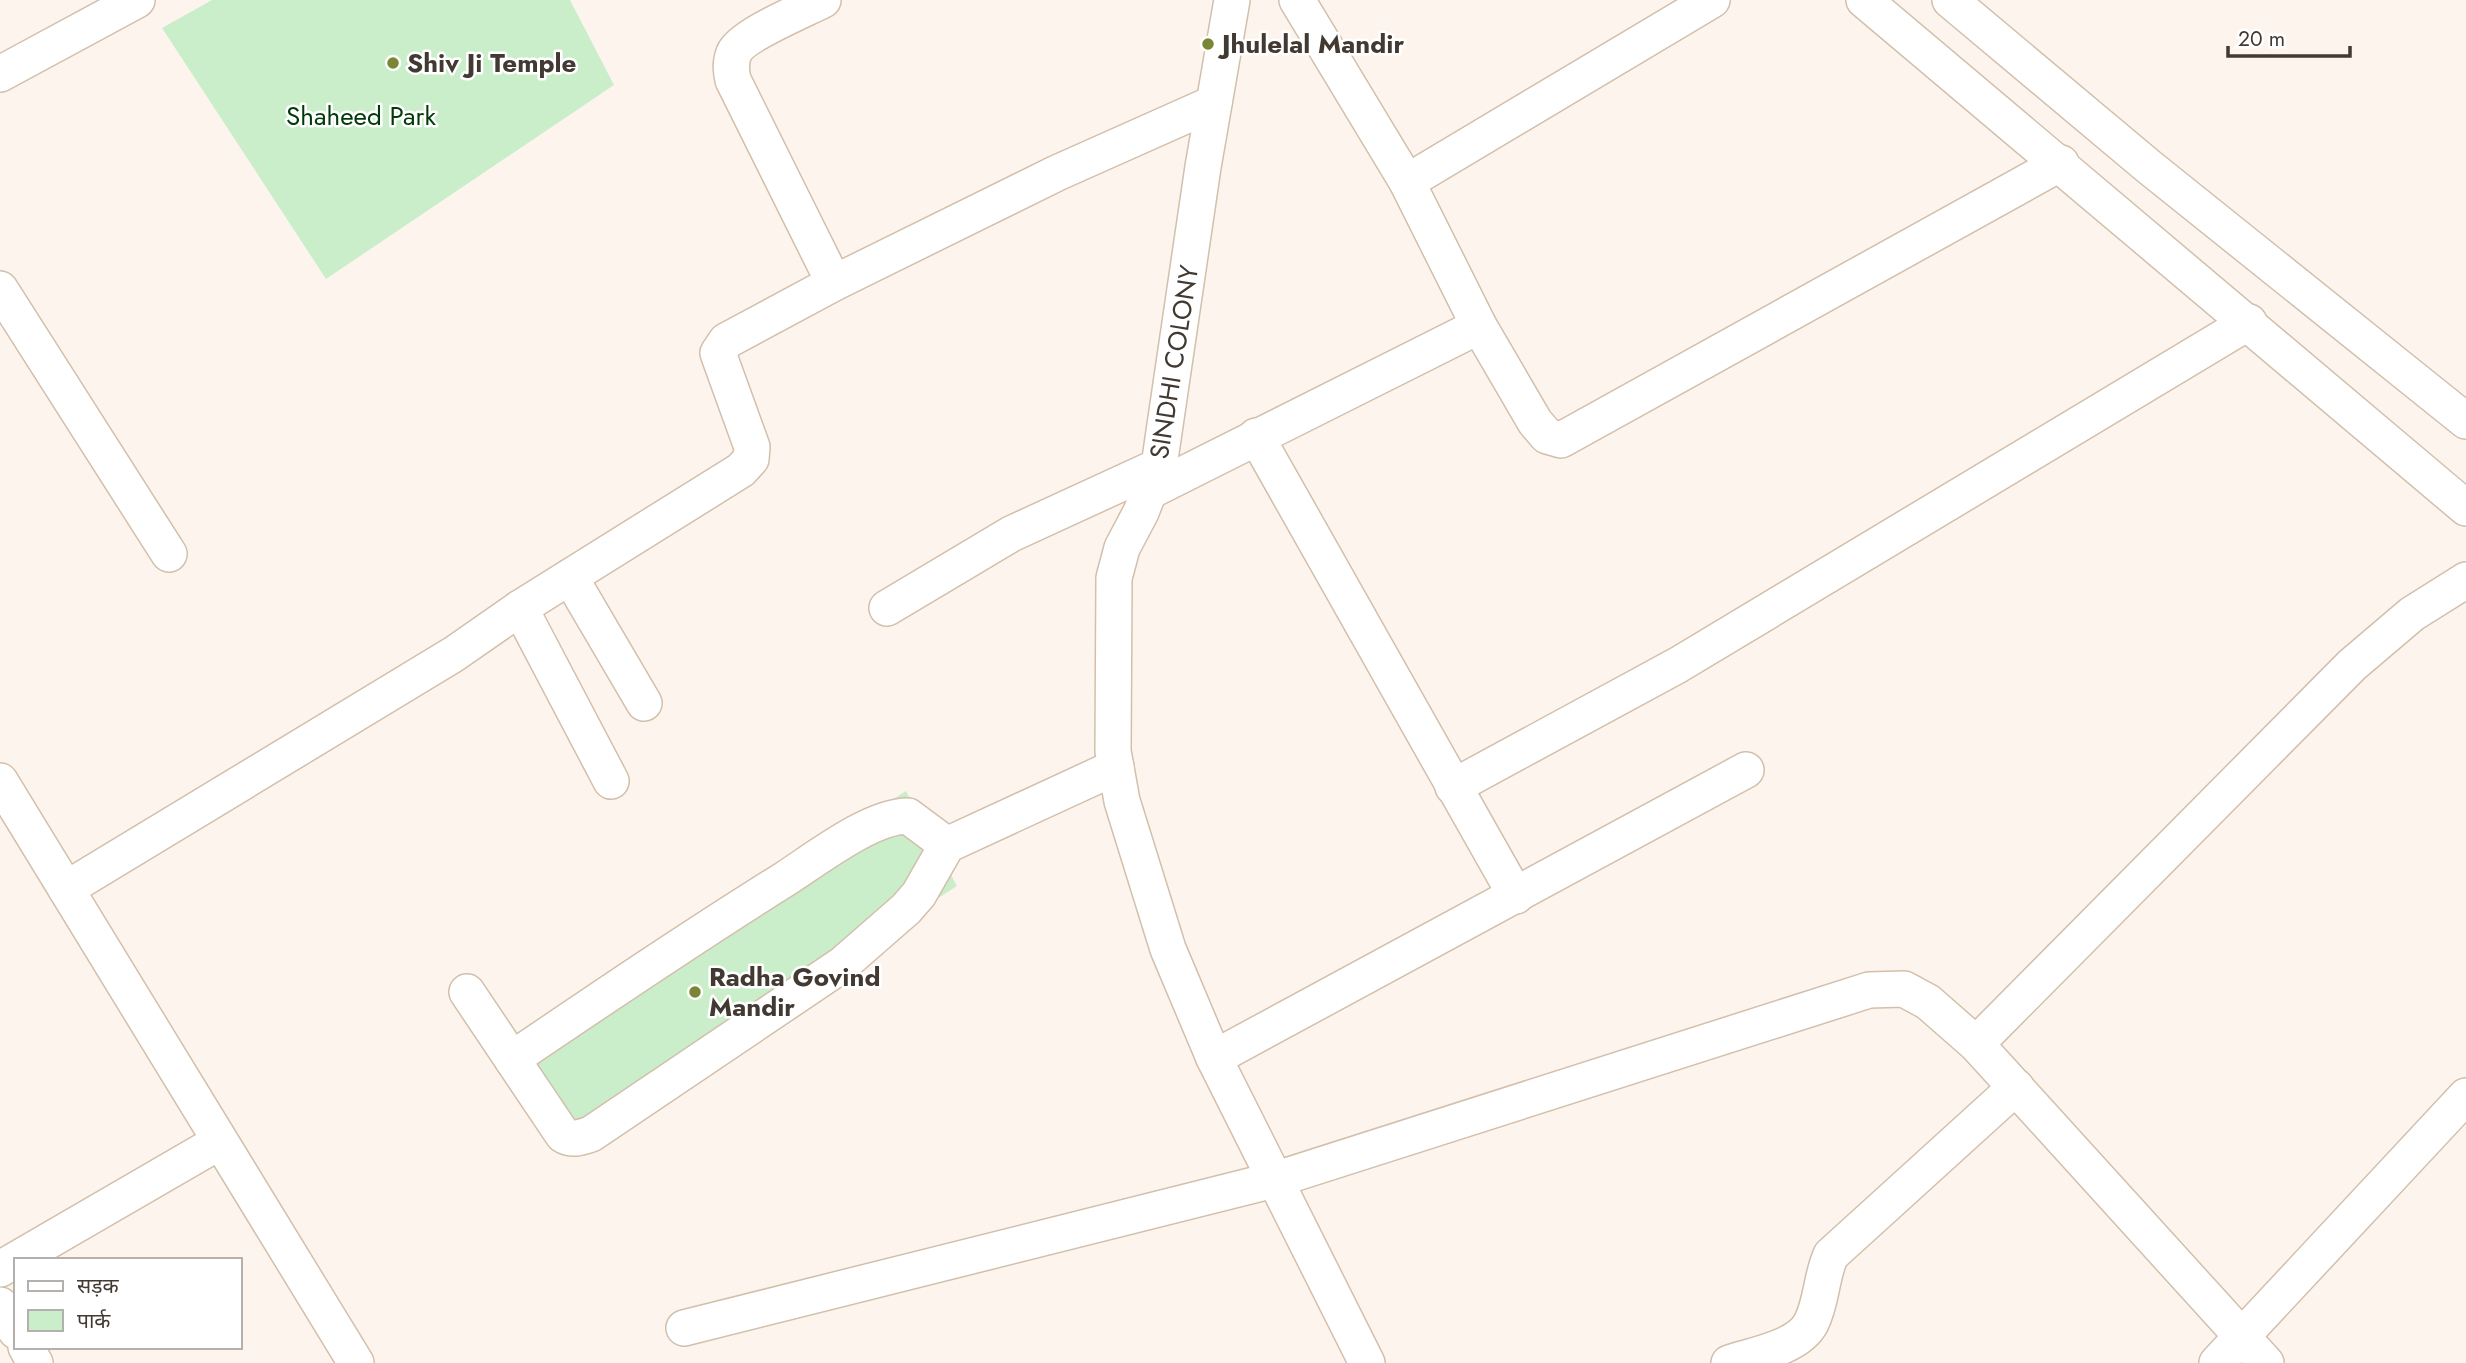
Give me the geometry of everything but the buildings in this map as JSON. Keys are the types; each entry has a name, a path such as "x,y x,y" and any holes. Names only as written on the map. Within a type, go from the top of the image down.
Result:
{"street":[{"path":"0,74 137,0"},
{"path":"823,0 751,38 735,51 730,66 733,80 834,283"},
{"name":"SINDHI COLONY","path":"1232,0 1153,479 1122,548 1114,578 1113,751 1122,801 1168,949 1214,1058 1367,1363"},
{"path":"1297,0 1407,182 1479,326 1535,422 1547,436 1561,440 2061,163"},
{"path":"1407,182 1712,0"},
{"path":"1864,0 2061,163 2466,508"},
{"path":"1950,0 2148,166 2466,421"},
{"path":"66,889 454,654 520,608 741,470 751,459 752,447 718,353 726,341 834,283 1057,173 1214,103"},
{"path":"0,289 169,554"},
{"path":"1453,787 1678,665 2249,322"},
{"path":"887,608 1011,534 1256,436 1479,326"},
{"path":"1256,436 1516,896"},
{"path":"570,577 645,703"},
{"path":"1976,1044 2352,665 2412,614 2466,580"},
{"path":"520,608 611,781"},
{"path":"467,992 563,1135 568,1139 591,1134 843,964 906,909 919,894 947,845 1116,766"},
{"path":"1214,1058 1746,770"},
{"path":"0,782 219,1142 257,1196 356,1363"},
{"path":"512,1059 682,943 856,834 894,818 908,816 947,845"},
{"path":"684,1328 1280,1192 1869,990 1904,989 1928,1002 1976,1044 2254,1350"},
{"path":"1729,1363 1799,1336 1811,1324 1823,1273 1831,1255 2016,1087"},
{"path":"2217,1363 2254,1350 2466,1096"},
{"path":"19,1258 219,1142"},
{"path":"0,1305 14,1328"}],"green space":[{"name":"Shaheed Park","path":"212,0 570,0 614,85 326,279 162,28"},
{"path":"906,791 957,886 572,1134 508,1043"}],"place":[{"name":"Jhulelal Mandir","path":"1208,44"},
{"name":"Shiv Ji Temple","path":"393,63"},
{"name":"Radha Govind Mandir","path":"695,992"}]}
